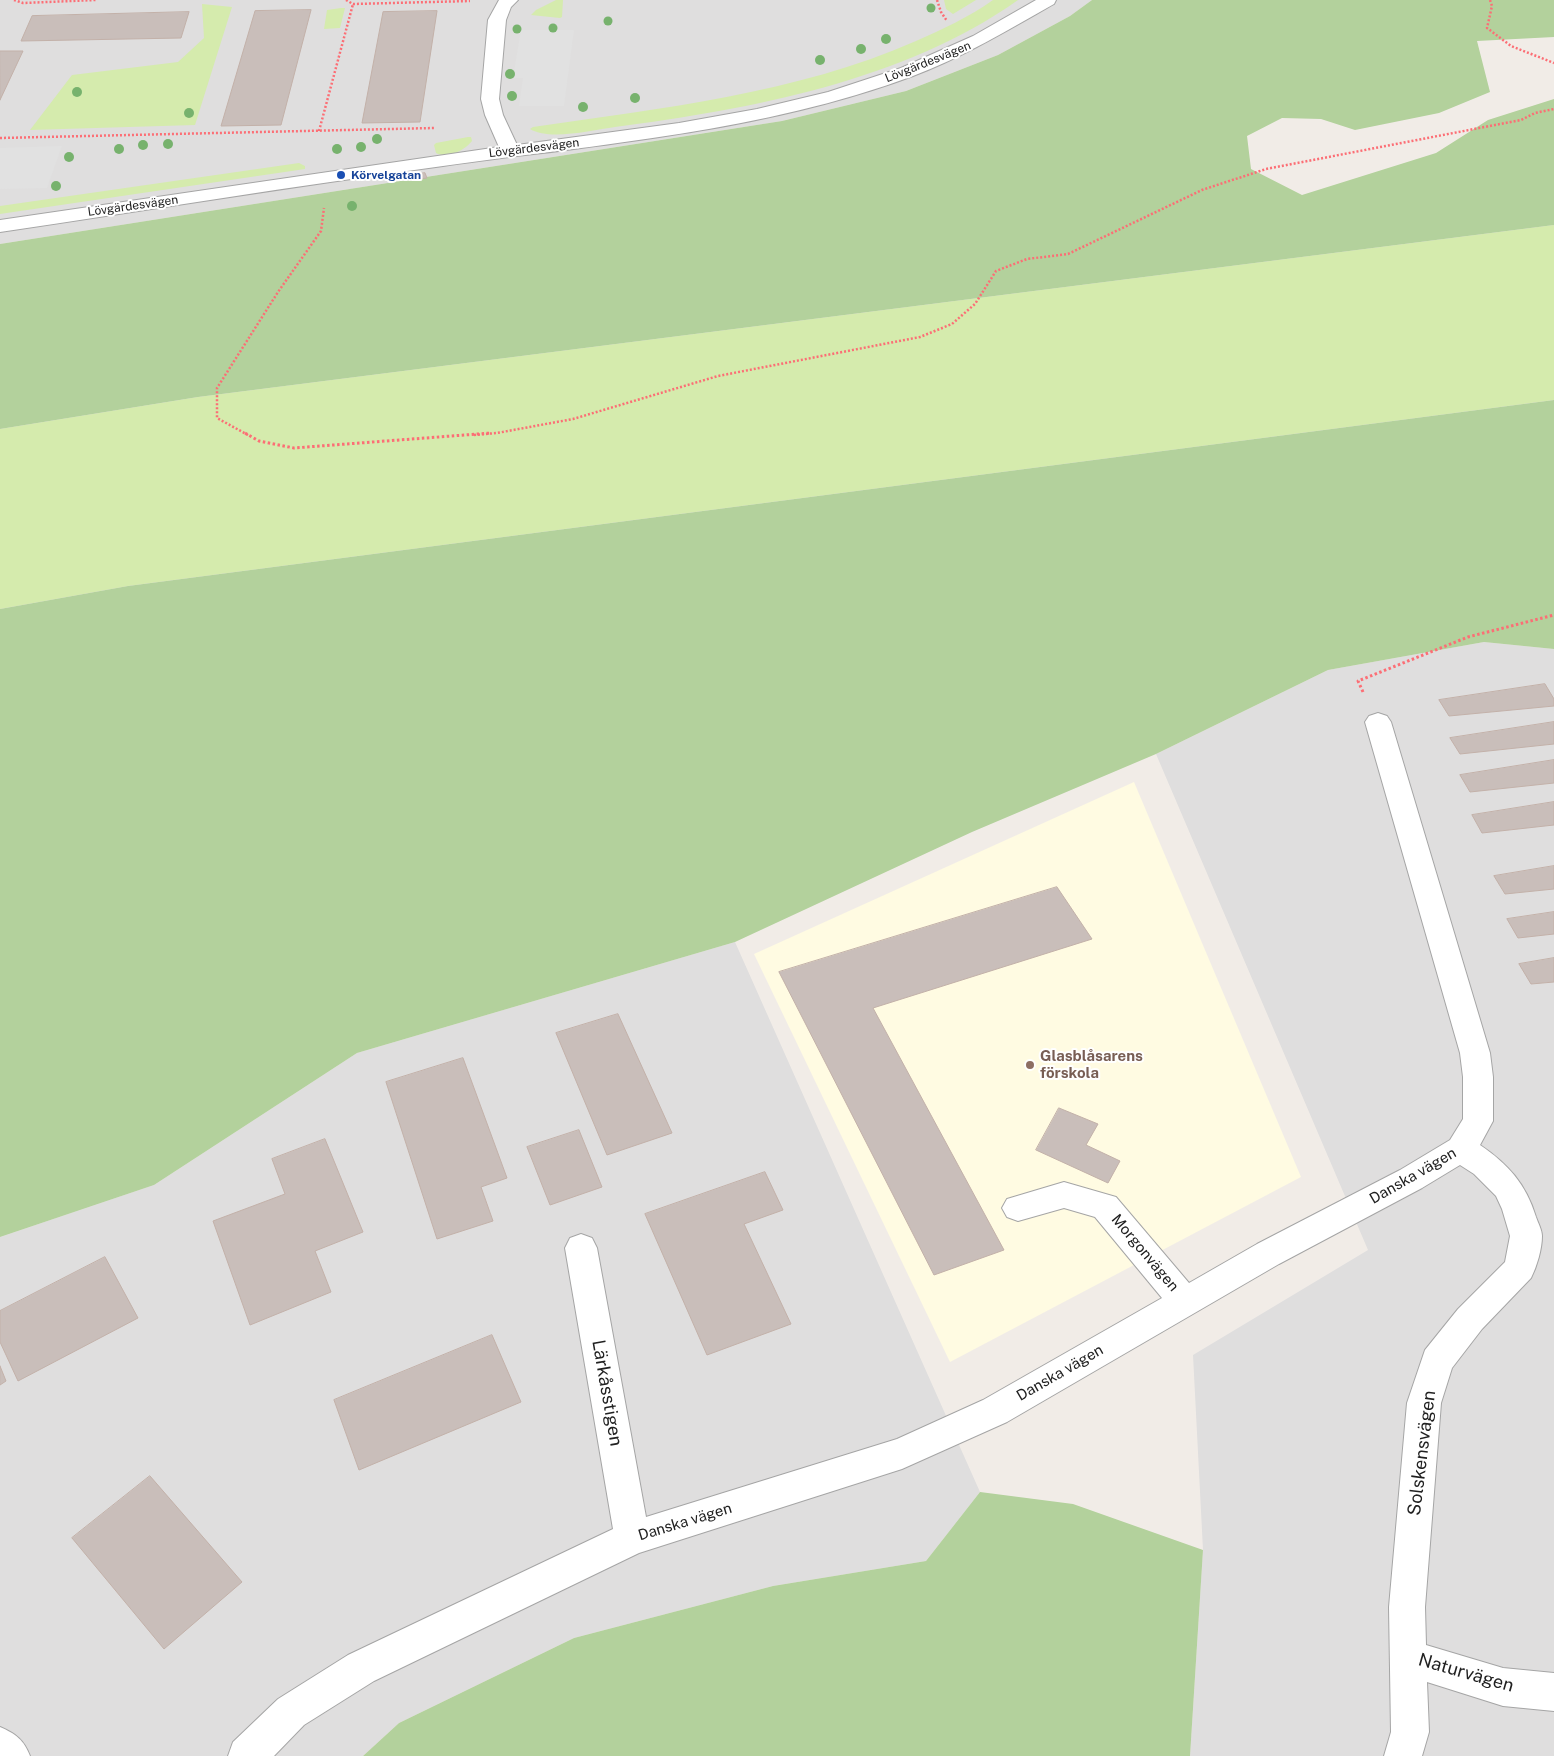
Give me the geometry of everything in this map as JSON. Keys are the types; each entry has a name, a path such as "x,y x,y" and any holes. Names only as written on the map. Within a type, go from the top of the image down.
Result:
{"street":[{"path":"510,0 504,4 497,20 490,99 494,115 510,150"},
{"name":"Lövgärdesvägen","path":"0,226 510,150 558,146 780,110 860,89 915,70 983,39 1048,0"},
{"name":"Danska vägen","path":"247,1756 291,1712 361,1668 632,1538 902,1453 995,1411 1184,1301 1268,1254 1411,1179 1461,1149 1478,1121 1478,1077 1475,1053 1378,722"},
{"name":"Solskensvägen","path":"1403,1756 1410,1732 1407,1606 1424,1403 1437,1361 1470,1319 1520,1268 1526,1236 1518,1209 1507,1187 1485,1164 1461,1149"},
{"name":"Morgonvägen","path":"1018,1208 1064,1196 1105,1206 1184,1301"},
{"name":"Lärkåsstigen","path":"582,1248 632,1538"},
{"name":"Naturvägen","path":"1407,1657 1503,1687 1554,1692"},
{"path":"0,1746 11,1756"}],"path":[{"path":"14,0 23,2 96,0"},
{"path":"346,0 354,4 471,1"},
{"path":"937,0 941,12 948,21"},
{"path":"1490,0 1492,6 1487,28 1511,46 1554,63"},
{"path":"318,131 354,4"},
{"path":"325,202 321,231 278,292 217,388 217,418 259,441 294,448 497,433 573,419 718,376 920,337 952,324 975,304 996,271 1027,259 1068,254 1202,190 1266,169 1521,120 1536,113 1554,109"},
{"path":"0,138 438,128"},
{"path":"1378,722 1358,681 1468,637 1554,615"}],"shaded area":[{"path":"0,0 1092,0 1070,16 998,55 906,91 782,121 0,244"},
{"path":"521,30 574,30 564,106 519,106 523,78 513,78"},
{"path":"62,146 47,188 0,189 0,148"},
{"path":"1484,642 1554,649 1554,1756 1190,1756 1203,1550 1193,1355 1368,1250 1156,754 1328,670"},
{"name":"Glasblåsarens förskola","path":"1134,782 1301,1177 950,1362 754,954"},
{"path":"735,942 980,1492 926,1561 773,1586 574,1638 399,1723 363,1756 0,1756 0,1237 154,1185 357,1053"}],"green space":[{"path":"556,0 563,0 562,17 531,15 536,10"},
{"path":"944,0 976,0 953,14 946,9"},
{"path":"993,0 1018,0 974,28 926,51 876,71 825,87 719,111 583,132 548,134 530,129 728,97 823,74 870,59 916,41 965,17"},
{"path":"1092,0 1554,0 1554,37 1477,41 1490,92 1439,113 1355,130 1321,119 1282,118 1247,136 1251,169 1302,195 1436,153 1488,120 1554,99 1554,225 198,397 0,429 0,244 782,121 906,91 998,55 1070,16"},
{"path":"202,4 232,7 195,125 30,130 72,75 178,62 204,38"},
{"path":"345,8 340,28 324,29 327,10"},
{"path":"471,137 472,141 460,151 445,155 436,153 434,145 436,143"},
{"path":"299,163 305,166 305,169 0,214 0,206"},
{"path":"1554,225 1554,400 128,586 0,609 0,429 198,397"},
{"path":"1554,400 1554,649 1484,642 1328,670 1156,754 972,832 735,942 357,1053 154,1185 0,1237 0,609 128,586"},
{"path":"980,1492 1073,1504 1203,1550 1190,1756 363,1756 399,1723 574,1638 773,1586 926,1561"}],"building":[{"path":"311,10 281,125 221,126 255,11"},
{"path":"437,11 420,122 362,123 383,12"},
{"path":"189,12 181,38 21,41 32,16"},
{"path":"0,51 23,51 0,100"},
{"path":"425,173 427,178 409,180 408,176"},
{"path":"1545,684 1554,699 1554,706 1449,716 1439,700"},
{"path":"1554,722 1554,744 1460,754 1450,738"},
{"path":"1554,760 1554,783 1470,792 1460,775"},
{"path":"1554,802 1554,825 1482,833 1472,815"},
{"path":"1554,866 1554,889 1505,894 1494,876"},
{"path":"1057,887 1092,939 873,1008 1004,1250 934,1275 779,972"},
{"path":"1554,912 1554,934 1518,938 1507,919"},
{"path":"1554,958 1554,982 1531,984 1519,964"},
{"path":"618,1014 672,1133 607,1155 556,1033"},
{"path":"463,1058 507,1178 481,1187 493,1221 437,1239 386,1082"},
{"path":"1059,1108 1098,1124 1086,1145 1120,1161 1108,1183 1036,1150"},
{"path":"579,1130 602,1187 550,1205 527,1147"},
{"path":"325,1139 363,1232 315,1251 331,1292 250,1325 213,1221 285,1194 272,1159"},
{"path":"765,1172 783,1210 744,1224 791,1324 707,1355 645,1214"},
{"path":"105,1257 138,1318 18,1381 0,1342 0,1311"},
{"path":"492,1335 521,1402 359,1470 334,1400"},
{"path":"0,1366 6,1381 0,1385"},
{"path":"150,1476 242,1582 164,1649 72,1538"}],"place":[{"name":"Körvelgatan","path":"341,175"},
{"name":"Glasblåsarens förskola","path":"1030,1065"}]}
